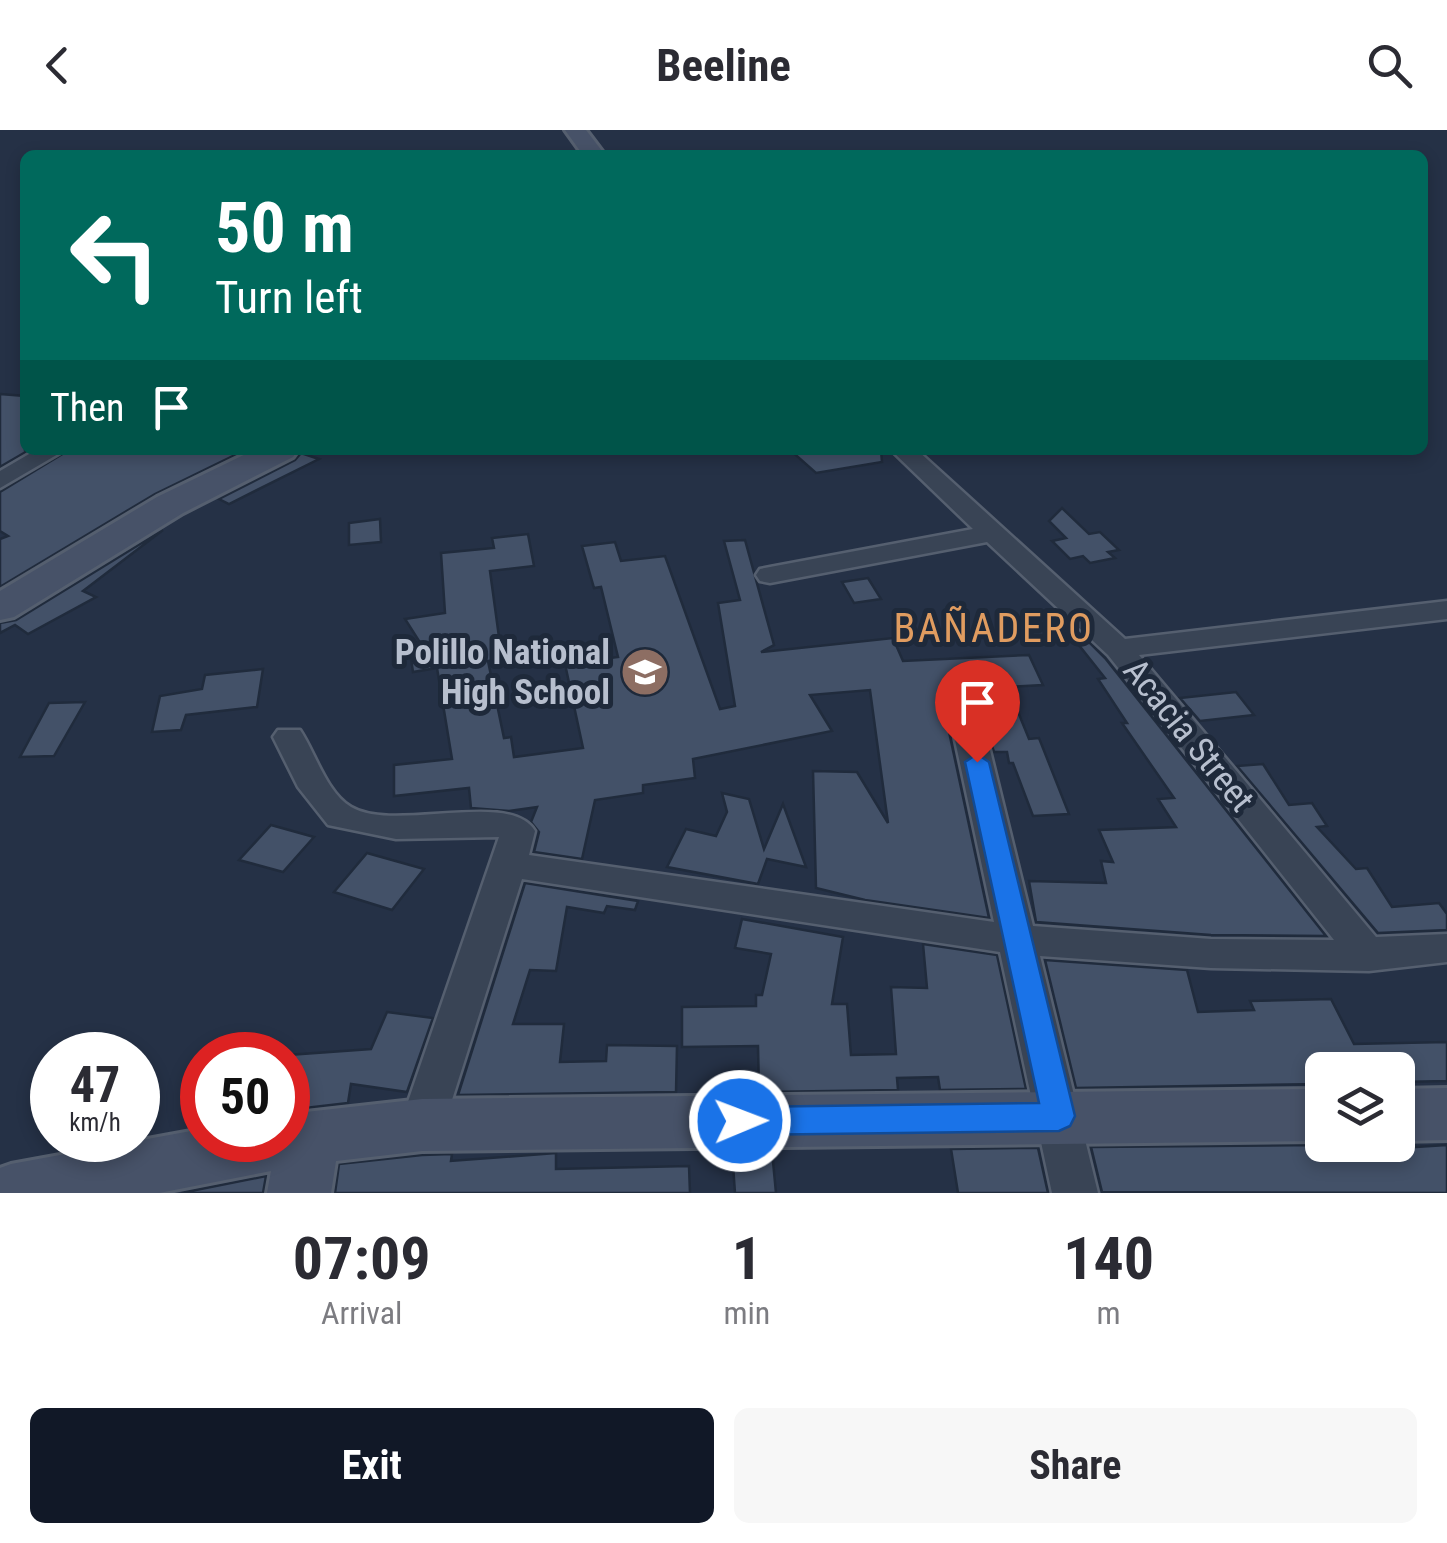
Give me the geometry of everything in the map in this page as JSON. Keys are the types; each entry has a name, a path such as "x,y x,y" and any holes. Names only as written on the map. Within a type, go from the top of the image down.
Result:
{"main road":[{"path":"575,130 590,150"},
{"path":"0,608 170,505 271,455"},
{"path":"1415,1115 1447,1114"},
{"path":"11,1193 303,1165 422,1125 1305,1115"}],"street":[{"path":"0,481 44,455"},
{"name":"Acacia Street","path":"910,455 1118,649 1370,956"},
{"path":"770,575 996,532"},
{"path":"1118,649 1447,610"},
{"path":"968,726 1076,1193"},
{"path":"289,737 315,787 340,818 396,827 508,825 518,832 422,1125"},
{"path":"509,864 1020,943 1214,956 1370,956 1447,948"}],"building":[{"path":"0,394 20,396 20,455 0,467"},
{"path":"61,455 235,455 155,494 0,587 0,539 8,536 0,531 0,492"},
{"path":"299,455 319,459 229,504 219,499"},
{"path":"796,455 881,455 882,462 816,473"},
{"path":"1062,508 1089,534 1100,532 1119,550 1108,552 1115,558 1090,563 1083,556 1070,559 1052,541 1066,538 1049,521"},
{"path":"380,519 381,542 349,545 349,523"},
{"path":"163,530 83,591 96,597 28,634 15,625 0,633 0,623 16,620"},
{"path":"528,534 534,566 490,571 502,659 488,661 504,738 511,737 514,757 583,748 565,664 618,657 601,587 594,588 582,546 615,542 621,561 665,556 720,709 735,706 718,603 740,600 724,541 745,540 774,645 761,652 893,638 903,661 1029,655 1043,685 1008,687 1029,739 1039,738 1069,814 1033,816 1013,763 1009,763 1007,752 994,752 982,717 957,715 948,727 989,918 865,900 816,888 813,771 857,772 888,823 870,690 810,695 832,731 693,759 695,778 643,785 643,793 595,800 582,859 534,852 539,832 531,822 537,807 509,811 471,808 469,788 394,796 394,765 452,759 437,668 413,672 409,646 421,644 405,619 445,613 441,553 494,548 492,538"},
{"path":"868,578 881,599 854,603 842,582"},
{"path":"1089,642 1326,936 1211,935 1036,922 1029,881 1106,883 1101,861 1113,862 1099,830 1176,827 1158,799 1174,798 1122,723 1127,723 1098,679 1105,678 1078,644"},
{"path":"263,669 257,707 186,715 181,730 152,732 160,696 202,689 205,675"},
{"path":"1236,692 1254,715 1200,721 1180,698"},
{"path":"85,702 54,756 20,757 49,703"},
{"path":"1263,764 1289,805 1312,803 1327,826 1317,827 1356,869 1367,868 1392,907 1439,903 1447,914 1447,930 1378,933 1237,766"},
{"path":"722,793 749,799 764,849 783,804 806,867 767,859 758,884 667,867 686,829 716,836 727,812"},
{"path":"271,825 314,837 283,872 239,860"},
{"path":"367,853 424,869 392,910 334,892"},
{"path":"525,883 638,901 635,910 607,906 604,913 567,907 556,971 530,970 513,1024 564,1024 560,1062 606,1061 607,1045 677,1046 676,1092 458,1095"},
{"path":"742,919 843,937 832,1004 847,1004 851,1055 896,1054 891,987 927,988 923,944 997,955 1026,1089 940,1090 938,1077 897,1078 898,1090 759,1092 758,1046 682,1047 682,1007 756,1006 756,995 762,995 771,954 735,948"},
{"path":"1045,960 1187,970 1198,1012 1254,1010 1250,1001 1331,999 1354,1044 1447,1042 1447,1081 1415,1082 1415,1052 1305,1052 1305,1084 1076,1088"},
{"path":"387,1012 433,1018 407,1092 351,1084 348,1103 310,1107 310,1053 371,1049"},
{"path":"1305,1145 1305,1162 1415,1162 1415,1147 1447,1145 1447,1193 1102,1192 1091,1147"},
{"path":"1038,1148 1048,1193 958,1193 951,1149"},
{"path":"732,1151 772,1151 776,1193 735,1193"},
{"path":"556,1153 556,1169 689,1166 690,1193 335,1193 339,1164 422,1155 452,1154 451,1161"},
{"path":"266,1176 263,1193 181,1193"}],"place":[{"name":"Polillo National High School","path":"645,672"}],"district":[{"name":"BAÑADERO","path":"994,628"}],"route":[{"path":"740,1121 1059,1116 977,762"}]}
